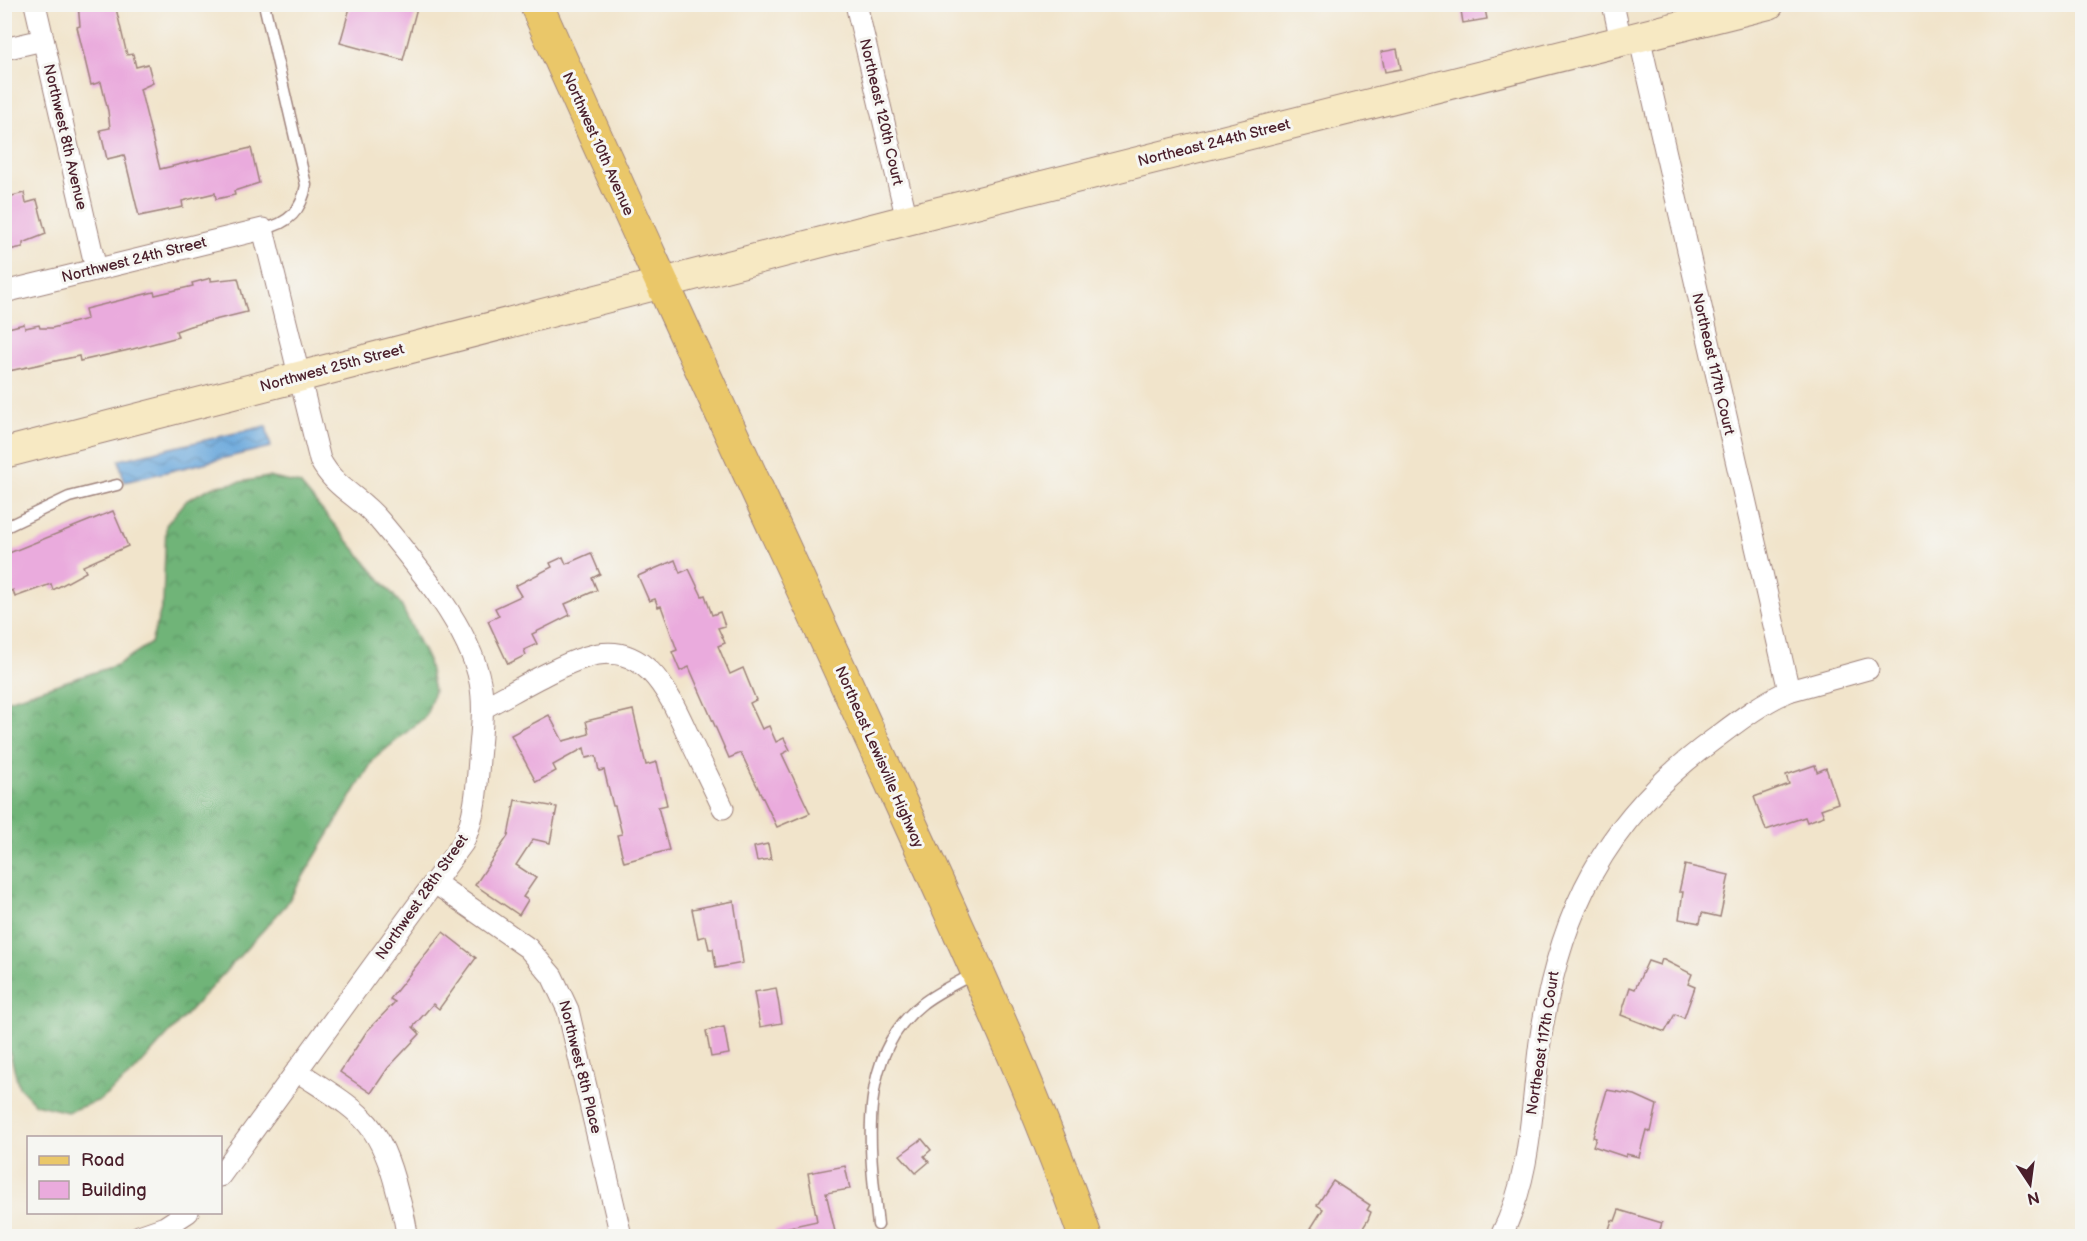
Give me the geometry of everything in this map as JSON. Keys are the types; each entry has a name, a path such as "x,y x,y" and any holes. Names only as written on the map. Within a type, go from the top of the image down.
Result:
{"main road":[{"name":"Northwest 10th Avenue","path":"536,4 660,283"},
{"name":"Northeast Lewisville Highway","path":"660,283 808,598 976,972 1059,1166 1085,1236"}],"street":[{"name":"Northwest 8th Avenue","path":"35,4 96,269"},
{"name":"Northeast 120th Court","path":"856,4 907,220"},
{"name":"Northeast 117th Court","path":"1613,4 1630,38 1789,691"},
{"name":"Northeast 244th Street","path":"660,283 1769,4"},
{"path":"4,49 43,40"},
{"name":"Northwest 24th Street","path":"4,292 263,229"},
{"name":"Northwest 28th Street","path":"222,1173 463,843 474,812 483,708 477,664 457,622 381,521 361,501 339,487 327,472 316,447 263,229"},
{"name":"Northwest 25th Street","path":"4,453 660,283"},
{"path":"483,708 576,660 600,654 625,657 648,668 666,688 723,808"},
{"name":"Northeast 117th Court","path":"1501,1236 1515,1209 1526,1164 1540,1044 1550,985 1565,932 1585,886 1617,833 1655,788 1676,768 1741,719 1789,691 1868,669"},
{"name":"Northwest 8th Place","path":"435,883 528,948 541,961 561,993 573,1028 621,1236"},
{"path":"297,1071 357,1112 380,1138 389,1159 407,1236"},
{"path":"139,1236 165,1227 185,1214"}],"lane":[{"path":"263,229 282,223 298,210 306,185 264,4"},
{"path":"4,528 69,496 117,485"},
{"path":"878,1225 870,1153 872,1102 881,1059 902,1024 922,1004 976,972"}],"green space":[{"path":"268,477 300,484 400,603 428,661 434,691 426,716 374,759 286,905 134,1072 100,1100 67,1112 35,1104 19,1087 5,1035 5,701 117,665 151,643 163,602 166,525 187,500 212,487"}],"water":[{"path":"266,426 271,447 124,482 119,460"}],"building":[{"path":"78,4 115,4 127,55 133,54 136,67 148,64 153,83 140,89 160,169 251,148 259,183 234,191 235,195 216,199 215,193 182,201 183,207 139,216 124,155 107,159 100,130 110,128 108,111 101,82 91,85 77,27 80,26"},
{"path":"351,4 418,4 403,60 340,43"},
{"path":"1460,4 1484,4 1487,19 1463,23"},
{"path":"1397,49 1401,69 1385,72 1381,52"},
{"path":"24,193 26,203 37,200 46,234 23,243 23,247 4,251 4,198"},
{"path":"211,278 211,281 238,278 247,312 190,326 176,331 178,337 133,349 80,361 79,356 4,372 4,329 24,324 25,328 39,325 40,328 52,328 87,319 85,309 154,292 155,295 193,286 192,283"},
{"path":"113,511 128,546 83,566 86,572 53,590 51,584 15,597 13,590 4,594 4,555"},
{"path":"591,553 600,574 592,578 597,590 565,604 570,615 532,634 537,644 524,650 526,655 508,664 488,621 499,616 495,608 521,596 515,586 552,567 550,563 563,557 566,564"},
{"path":"675,560 680,573 689,569 702,596 705,595 712,615 720,612 725,626 718,628 725,643 718,646 730,674 743,668 756,700 750,703 762,729 769,726 776,742 784,738 790,750 782,754 810,813 777,827 741,753 729,758 689,667 680,671 672,652 677,650 661,606 658,607 655,599 649,601 638,576"},
{"path":"633,710 646,765 657,762 667,805 658,807 669,850 624,862 617,835 622,834 615,806 613,806 604,770 599,771 596,756 586,758 584,748 553,765 556,771 536,782 511,735 549,715 563,741 589,734 586,721"},
{"path":"1815,765 1817,772 1826,768 1838,803 1821,809 1824,816 1807,822 1805,817 1766,830 1754,797 1789,784 1786,775"},
{"path":"515,800 557,807 550,843 533,839 516,865 536,878 523,897 528,900 519,915 475,885 508,836"},
{"path":"768,844 771,859 757,861 754,847"},
{"path":"1685,865 1729,875 1720,917 1702,913 1700,923 1679,919 1683,892 1679,892"},
{"path":"734,901 743,963 716,968 713,949 709,949 706,936 698,938 692,909"},
{"path":"443,932 476,958 439,1009 433,1004 413,1027 420,1034 388,1068 371,1093 340,1072 367,1031 395,1002 390,999"},
{"path":"1662,959 1692,974 1688,984 1695,987 1684,1018 1675,1014 1665,1032 1621,1015 1630,987 1635,989 1648,961 1660,965"},
{"path":"776,988 782,1023 760,1027 754,992"},
{"path":"724,1027 729,1054 711,1057 706,1031"},
{"path":"1607,1090 1635,1095 1657,1105 1651,1132 1646,1130 1639,1157 1626,1154 1626,1157 1593,1146 1596,1138 1593,1137"},
{"path":"922,1139 931,1150 924,1156 929,1162 916,1173 900,1155"},
{"path":"845,1166 850,1189 826,1193 836,1236 776,1236 775,1230 817,1221 808,1173"},
{"path":"1333,1181 1370,1205 1367,1210 1371,1212 1368,1220 1358,1236 1324,1236 1311,1228 1323,1209 1317,1205"},
{"path":"1619,1210 1662,1223 1658,1236 1607,1236 1612,1220 1615,1221"}]}
